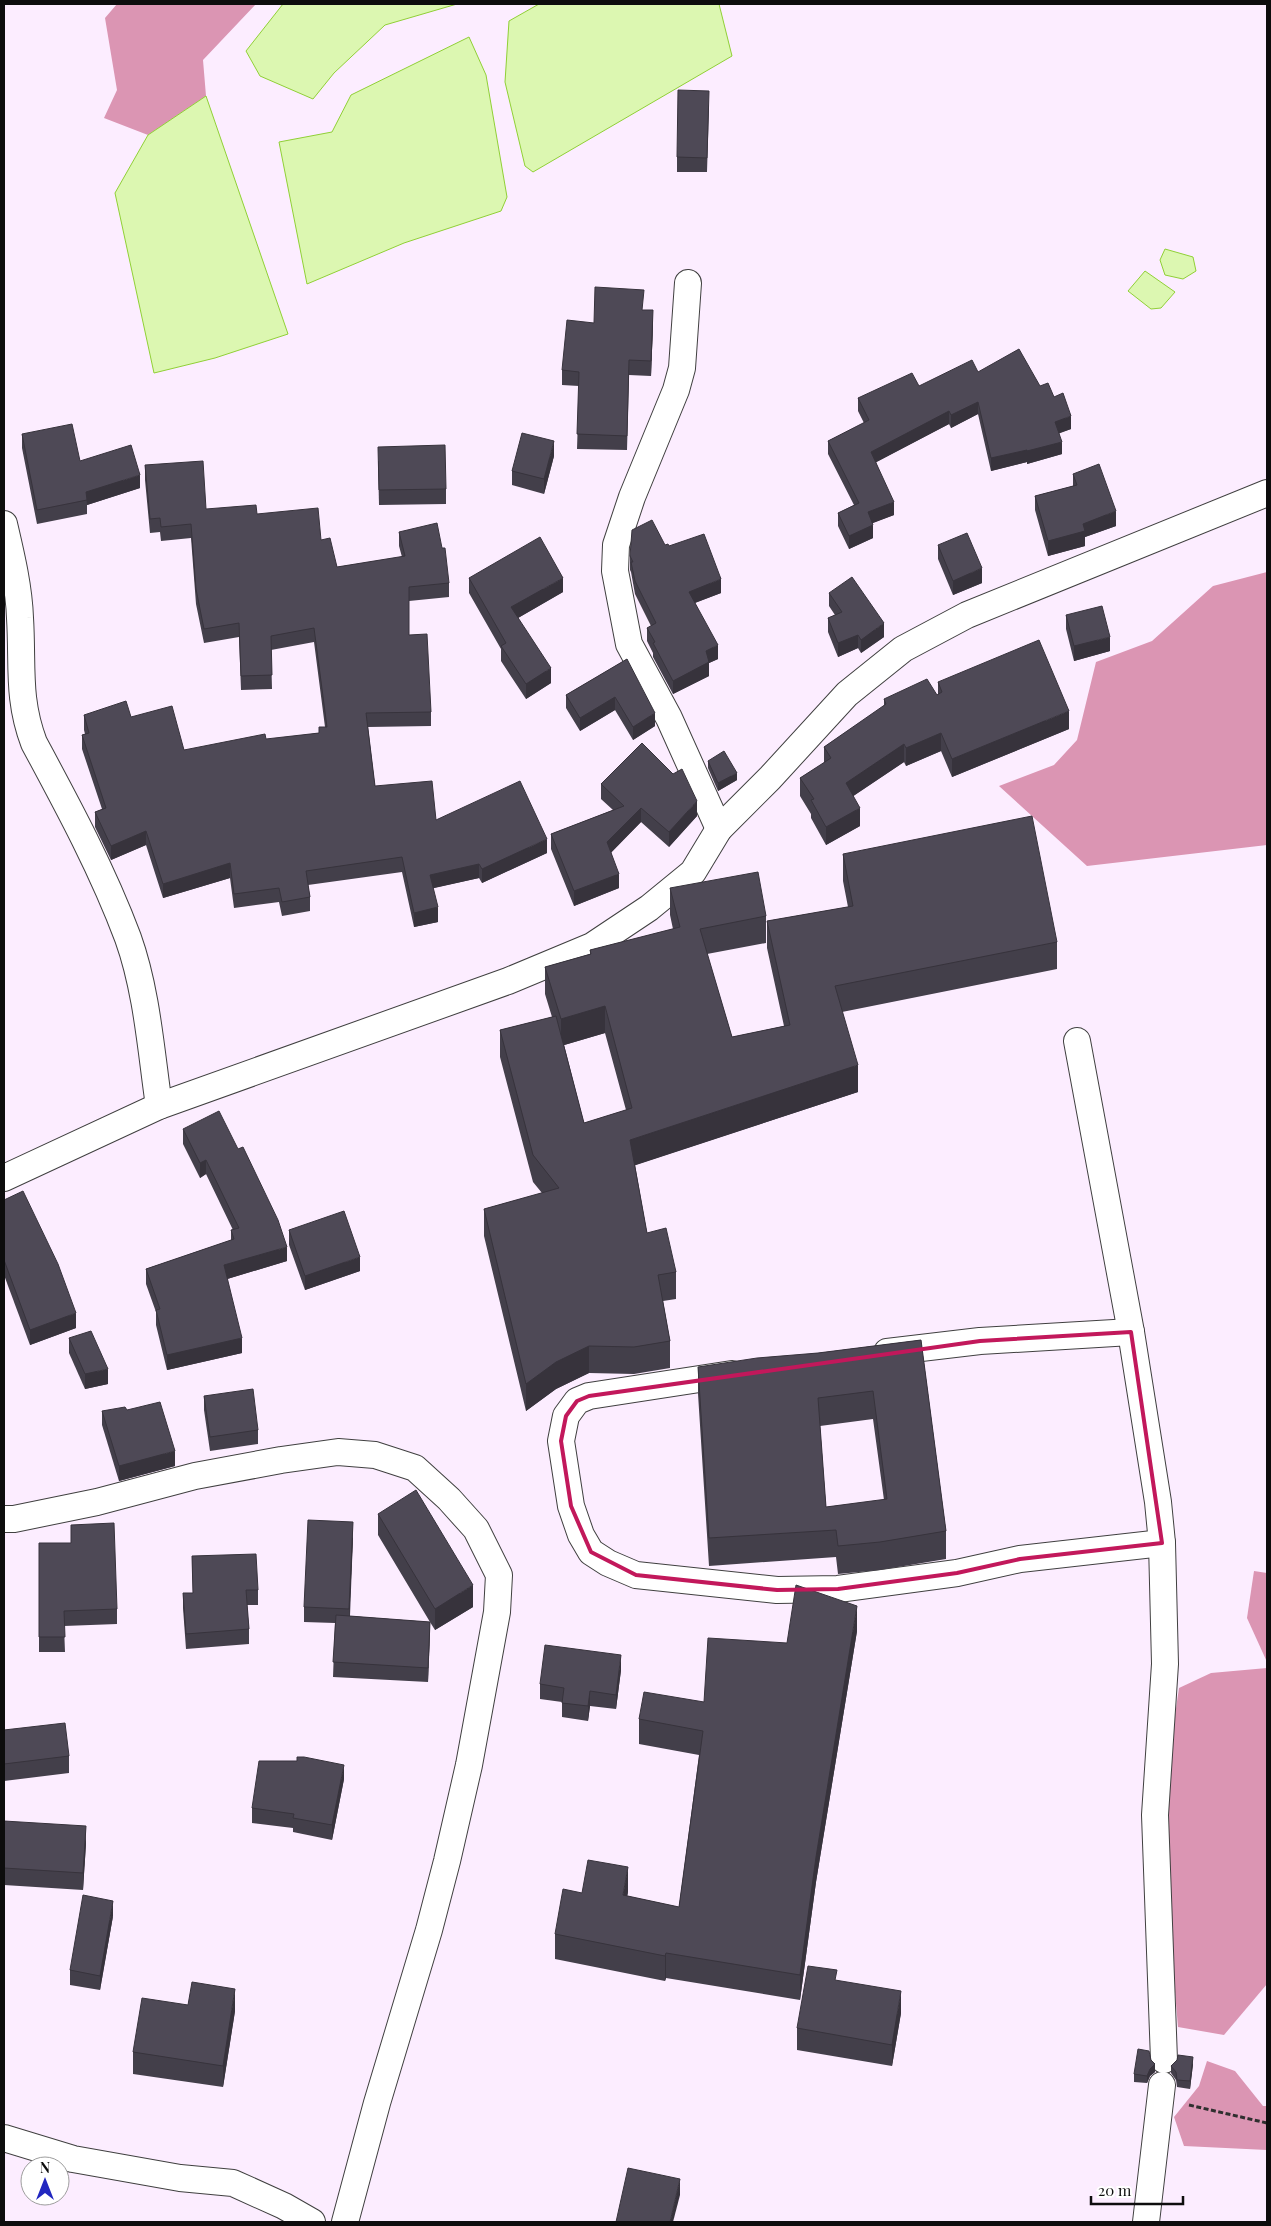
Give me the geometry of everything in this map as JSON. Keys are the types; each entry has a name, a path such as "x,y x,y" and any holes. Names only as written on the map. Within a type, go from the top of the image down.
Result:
{"street":[{"path":"688,283 682,368 676,390 616,545 615,571 629,644 669,718 719,829"},
{"path":"4,1178 159,1106 508,981 592,946 649,908 693,872 719,829 770,778 847,694 903,649 968,615 1267,493"},
{"path":"4,524 20,618 21,689 26,722 34,743 107,887 128,940 141,990 159,1106"},
{"path":"1077,1041 1131,1332 1158,1502 1162,1543 1166,1664 1155,1815 1162,2081 1146,2222"},
{"path":"862,1356 980,1341 1131,1332"},
{"path":"756,1370 589,1396 577,1401 566,1416 561,1440 570,1506 581,1535 591,1552 608,1563 636,1575 777,1590 838,1589 957,1573 1020,1559 1162,1543"},
{"path":"4,1519 14,1519 98,1502 195,1476 280,1460 338,1452 375,1455 415,1468 449,1499 476,1529 499,1575 497,1612 487,1670 469,1765 447,1861 429,1930 377,2102 345,2222"},
{"path":"4,2138 73,2159 180,2178 233,2183 284,2206 312,2222"}],"path":[{"path":"1162,2081 1267,2123"}],"highlighted area":[{"path":"1131,1332 1162,1543 1020,1559 957,1573 838,1589 777,1590 636,1575 591,1552 571,1506 561,1441 566,1416 577,1401 589,1396 980,1341"}],"shaded area":[{"path":"117,4 256,4 203,60 206,96 148,135 104,118 117,90 105,18"},
{"path":"283,4 457,4 385,25 334,73 313,99 260,76 246,51"},
{"path":"539,4 719,4 732,56 533,172 525,166 505,82 509,21"},
{"path":"469,37 486,75 507,197 501,211 404,243 307,284 279,142 332,132 351,95"},
{"path":"206,96 288,334 215,358 154,373 115,193 148,135"},
{"path":"1165,249 1193,257 1196,271 1183,279 1165,275 1160,260"},
{"path":"1145,271 1175,292 1161,308 1151,309 1128,291"},
{"path":"1267,572 1267,845 1087,866 999,786 1054,765 1077,740 1096,662 1152,641 1213,586"},
{"path":"1254,1571 1267,1573 1267,1662 1247,1618"},
{"path":"1267,1668 1267,1984 1224,2035 1178,2027 1160,1816 1179,1688 1211,1673"},
{"path":"1207,2061 1235,2071 1263,2106 1267,2106 1267,2150 1184,2146 1174,2117 1199,2086"}],"building":[{"path":"678,90 709,91 707,158 677,157"},
{"path":"595,287 644,290 642,310 653,310 651,361 629,360 627,436 577,434 579,372 562,370 567,320 594,323"},
{"path":"1019,349 1040,386 1048,383 1054,397 1063,393 1071,416 1055,422 1062,442 991,458 978,402 951,415 949,411 871,452 894,502 868,512 873,525 849,536 838,513 859,503 828,441 869,420 858,398 912,373 919,386 972,360 978,372"},
{"path":"72,424 80,461 131,445 140,475 86,492 87,500 37,510 22,434"},
{"path":"522,433 554,441 544,479 512,471"},
{"path":"445,445 446,489 379,490 378,447"},
{"path":"203,461 206,509 256,505 257,514 318,508 321,540 330,538 337,567 405,556 399,532 437,523 442,548 445,548 449,583 409,587 409,635 427,634 431,712 366,713 375,786 432,781 436,820 520,781 547,839 482,869 479,864 430,875 438,907 414,913 402,857 306,871 310,897 282,902 279,888 234,894 230,863 163,884 146,831 111,846 95,812 106,808 82,735 89,733 84,715 126,701 131,717 172,706 184,750 265,734 266,739 319,733 319,727 327,727 314,628 271,636 272,675 241,676 239,623 204,629 196,589 191,524 161,527 160,518 150,519 145,465"},
{"path":"1099,464 1116,511 1083,524 1085,531 1048,541 1035,496 1077,485 1073,474"},
{"path":"652,520 665,545 668,544 669,546 704,534 721,579 689,592 718,645 706,651 709,662 673,681 647,628 656,623 635,581 631,562 633,562 630,556 632,530"},
{"path":"967,533 982,568 953,581 938,545"},
{"path":"540,537 563,578 511,607 551,668 526,684 501,646 506,643 469,578"},
{"path":"852,577 884,623 861,640 858,635 838,643 828,618 842,612 829,593"},
{"path":"1102,606 1110,637 1074,646 1066,615"},
{"path":"1039,640 1069,711 952,759 941,733 906,748 904,744 846,783 860,808 826,827 811,800 814,799 800,778 831,758 824,747 886,704 884,699 927,679 937,695 942,692 938,682"},
{"path":"627,659 655,713 633,727 615,697 580,718 566,695"},
{"path":"642,743 673,774 682,769 697,801 669,832 641,808 607,842 619,874 574,891 551,834 624,806 601,784"},
{"path":"724,751 737,773 718,783 708,761"},
{"path":"1032,816 1057,942 835,986 858,1065 630,1140 647,1233 666,1228 676,1272 658,1275 670,1341 634,1347 589,1346 556,1362 526,1384 484,1209 559,1188 533,1155 500,1030 556,1016 584,1123 632,1108 605,1006 561,1019 545,967 591,954 590,950 680,927 670,888 758,872 766,916 700,929 732,1037 790,1025 767,921 853,906 843,854"},
{"path":"219,1111 238,1149 243,1147 278,1220 287,1247 224,1265 242,1338 167,1355 156,1310 160,1309 146,1269 234,1239 231,1230 239,1228 206,1160 200,1163 183,1129"},
{"path":"23,1191 58,1264 76,1313 30,1330 4,1260 4,1200"},
{"path":"344,1211 360,1257 305,1276 289,1230"},
{"path":"91,1331 108,1369 85,1374 69,1338"},
{"path":"921,1340 946,1531 880,1542 838,1546 836,1530 709,1538 698,1367 757,1358 818,1353","holes":["873,1391 887,1499 826,1507 818,1398"]},
{"path":"253,1389 258,1430 210,1437 204,1396"},
{"path":"160,1402 175,1451 119,1466 102,1411 125,1407 127,1410"},
{"path":"416,1490 473,1585 435,1609 378,1514"},
{"path":"308,1520 353,1522 349,1609 304,1607"},
{"path":"114,1523 117,1609 64,1611 65,1637 39,1637 39,1543 71,1543 71,1525"},
{"path":"256,1554 258,1590 246,1590 249,1629 186,1634 183,1593 193,1593 192,1556"},
{"path":"796,1585 857,1606 816,1857 800,1975 666,1953 665,1956 555,1934 563,1889 582,1893 588,1860 628,1867 623,1895 679,1907 703,1731 639,1719 644,1692 704,1702 708,1638 787,1643"},
{"path":"336,1615 430,1622 428,1668 333,1662"},
{"path":"545,1645 621,1655 616,1695 590,1691 588,1706 562,1703 564,1688 540,1684"},
{"path":"65,1723 69,1756 4,1764 4,1730"},
{"path":"297,1757 344,1765 332,1825 293,1818 294,1814 252,1808 259,1761 297,1761"},
{"path":"4,1821 86,1826 83,1873 4,1868"},
{"path":"83,1895 113,1901 100,1976 70,1970"},
{"path":"808,1966 837,1970 835,1980 901,1991 892,2045 797,2028"},
{"path":"192,1982 235,1989 223,2066 133,2052 142,1998 188,2005"},
{"path":"1138,2049 1149,2051 1151,2060 1155,2064 1147,2076 1134,2074"},
{"path":"1178,2055 1193,2057 1190,2081 1177,2080 1176,2072 1171,2066 1177,2060"},
{"path":"628,2168 680,2179 670,2222 616,2222"}]}
